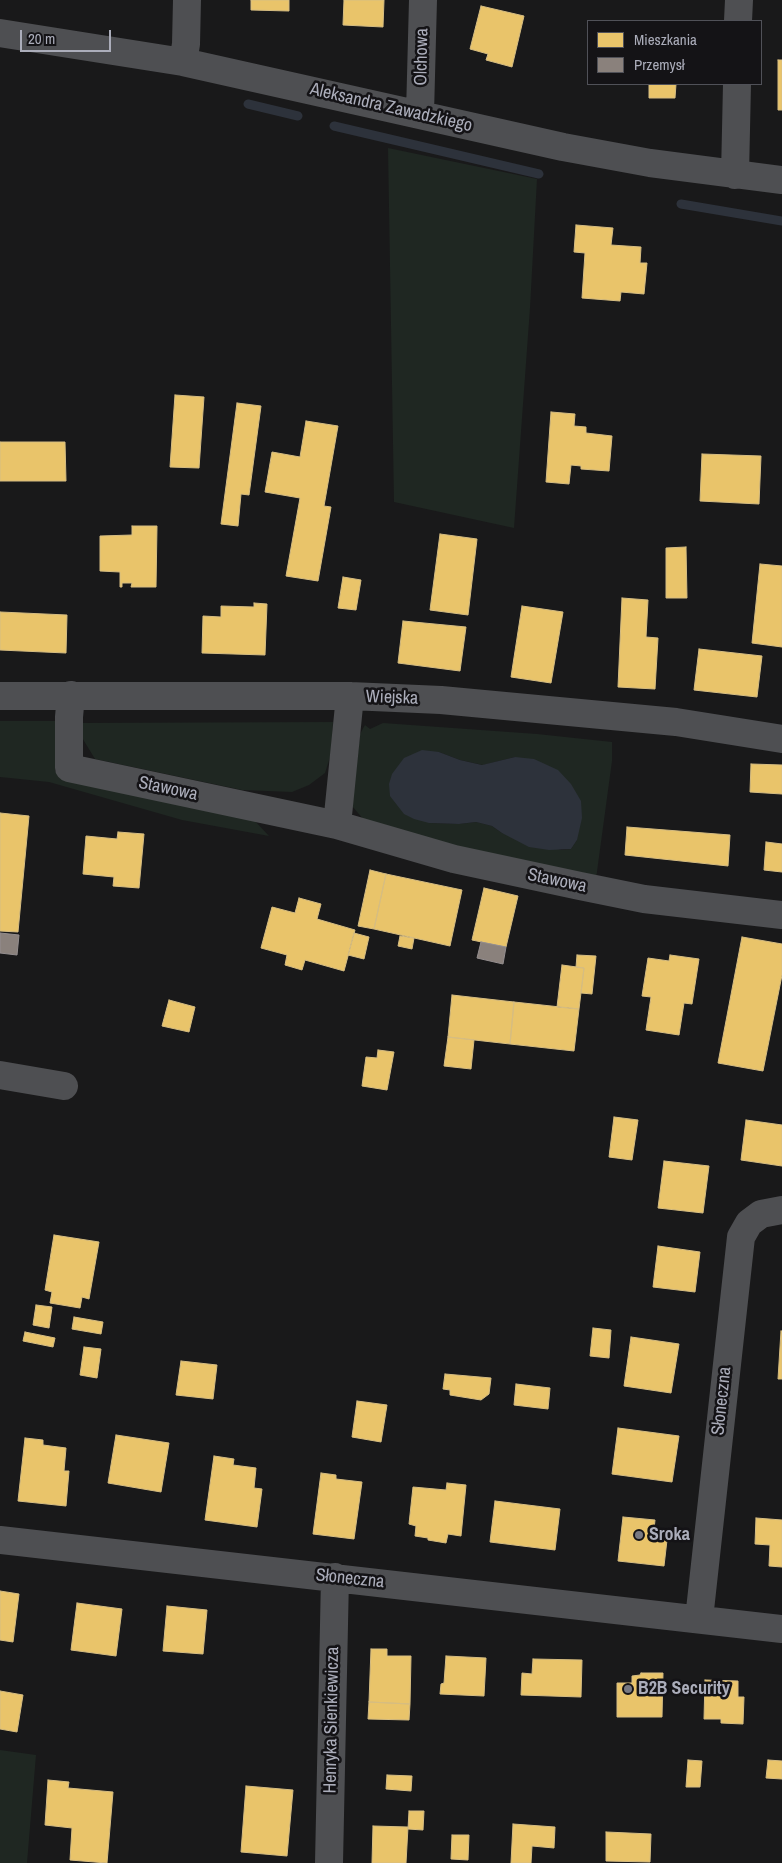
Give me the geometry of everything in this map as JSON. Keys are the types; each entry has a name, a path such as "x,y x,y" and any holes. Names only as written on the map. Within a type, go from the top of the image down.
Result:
{"street":[{"path":"183,62 186,44 187,0"},
{"name":"Olchowa","path":"420,114 423,0"},
{"path":"738,20 739,0"},
{"name":"Aleksandra Zawadzkiego","path":"0,33 183,62 562,147 650,163 782,180"},
{"path":"735,175 737,85"},
{"name":"Stawowa","path":"72,695 69,717 69,768 337,825 454,859 589,888 644,899 782,915"},
{"name":"Wiejska","path":"0,696 350,696 441,700 667,721 782,739"},
{"path":"337,825 350,696"},
{"path":"0,1075 64,1086"},
{"name":"Słoneczna","path":"699,1618 741,1237 748,1223 761,1214 782,1210"},
{"name":"Słoneczna","path":"0,1540 699,1618 782,1629"},
{"name":"Henryka Sienkiewicza","path":"329,1863 335,1577"}],"shaded area":[{"path":"388,148 537,179 514,528 394,502"},
{"path":"0,721 59,721 55,771 254,820 269,836 182,820 49,782 0,777"},
{"path":"333,722 331,754 325,773 309,785 292,792 242,790 95,759 81,736 77,723"},
{"path":"383,723 537,734 612,742 612,761 596,879 370,827 352,806 360,734 365,725 370,729","holes":["439,752 460,760 483,765 515,757 577,840 571,849 561,850 502,833 492,826 476,822 459,824 429,823"]},
{"path":"422,750 439,752 460,760 482,765 515,757 534,759 558,770 571,784 581,801 582,818 577,840 571,849 549,850 529,847 492,826 476,822 459,824 429,823 404,814 390,796 389,784 392,774 404,758"},
{"path":"0,1750 36,1755 27,1863 0,1863"}],"building: Mieszkania":[{"path":"251,0 289,0 289,11 251,10"},
{"path":"344,0 384,0 383,27 343,25"},
{"path":"481,6 524,16 512,67 486,60 488,54 470,49"},
{"path":"778,60 782,60 782,110 778,110"},
{"path":"649,85 676,85 675,98 649,98"},
{"path":"576,225 613,228 611,245 641,247 640,263 647,263 644,294 621,292 620,301 582,298 585,253 574,252"},
{"path":"175,395 204,397 199,468 170,467"},
{"path":"237,403 261,406 249,495 241,494 238,526 221,524"},
{"path":"551,412 575,414 574,426 586,427 586,433 612,436 609,471 581,469 581,466 571,465 569,484 546,482"},
{"path":"306,421 338,426 324,506 331,507 318,581 286,576 300,498 265,492 272,452 300,457"},
{"path":"0,442 65,442 66,481 0,481"},
{"path":"702,454 761,456 759,504 700,501"},
{"path":"132,526 157,526 156,587 131,587 132,583 122,583 122,587 120,587 120,572 100,571 100,536 132,535"},
{"path":"440,534 477,539 468,615 430,610"},
{"path":"686,547 687,598 666,598 666,548"},
{"path":"760,564 782,566 782,647 752,643"},
{"path":"343,577 361,580 356,610 338,608"},
{"path":"622,598 648,600 646,637 658,638 655,689 618,687"},
{"path":"254,603 267,604 265,655 202,653 203,616 221,617 221,606 254,607"},
{"path":"522,606 563,612 551,683 511,677"},
{"path":"0,612 67,615 66,653 0,650"},
{"path":"403,621 466,627 460,671 398,663"},
{"path":"699,649 762,656 757,697 694,690"},
{"path":"751,764 782,765 782,794 750,792"},
{"path":"0,813 29,816 18,932 0,931"},
{"path":"627,827 730,835 728,866 625,855"},
{"path":"118,832 144,834 139,888 113,886 114,877 83,874 86,836 117,839"},
{"path":"766,842 782,844 782,872 764,870"},
{"path":"370,870 386,874 374,929 358,926"},
{"path":"386,874 462,890 450,946 374,929"},
{"path":"484,888 518,896 506,947 472,940"},
{"path":"299,898 321,904 317,919 355,930 344,971 305,960 302,970 285,965 287,955 261,948 272,907 295,913"},
{"path":"354,933 369,937 364,959 348,955"},
{"path":"400,936 414,938 412,949 398,946"},
{"path":"742,937 782,944 782,975 763,1071 718,1063"},
{"path":"577,955 596,956 592,994 581,993 584,968 576,967"},
{"path":"670,955 699,959 692,1004 684,1003 679,1035 646,1030 651,997 642,996 648,958 669,961"},
{"path":"562,965 584,968 579,1009 557,1007"},
{"path":"452,995 514,1002 510,1044 448,1037"},
{"path":"169,1000 195,1007 189,1032 162,1026"},
{"path":"514,1002 579,1009 574,1051 510,1044"},
{"path":"448,1037 474,1040 471,1069 444,1066"},
{"path":"378,1050 394,1052 387,1090 362,1086 366,1057 377,1058"},
{"path":"614,1117 638,1120 632,1160 609,1157"},
{"path":"746,1120 782,1125 782,1166 741,1160"},
{"path":"664,1161 709,1166 703,1213 658,1208"},
{"path":"54,1235 99,1242 89,1299 82,1297 80,1308 50,1303 52,1292 45,1290"},
{"path":"658,1246 700,1252 695,1292 653,1287"},
{"path":"36,1305 52,1307 49,1328 33,1325"},
{"path":"74,1317 103,1322 101,1334 72,1329"},
{"path":"593,1328 611,1330 609,1358 590,1356"},
{"path":"781,1331 782,1379 778,1379"},
{"path":"25,1332 55,1338 53,1347 23,1341"},
{"path":"631,1337 679,1344 671,1393 624,1386"},
{"path":"84,1347 101,1349 97,1378 80,1375"},
{"path":"181,1361 217,1365 213,1399 176,1395"},
{"path":"445,1374 491,1378 489,1394 481,1400 450,1395 450,1390 443,1389"},
{"path":"516,1384 550,1388 548,1409 514,1405"},
{"path":"357,1401 387,1405 381,1442 352,1437"},
{"path":"618,1428 679,1436 672,1482 612,1474"},
{"path":"116,1435 169,1443 161,1492 108,1483"},
{"path":"25,1438 43,1440 43,1445 66,1448 64,1471 69,1471 66,1506 18,1501"},
{"path":"214,1456 234,1459 233,1465 256,1468 254,1488 262,1489 257,1527 205,1520"},
{"path":"321,1473 336,1475 336,1479 362,1482 354,1539 313,1534"},
{"path":"447,1483 466,1485 461,1536 448,1534 446,1543 415,1536 416,1526 409,1524 413,1487 446,1490"},
{"path":"495,1501 560,1509 555,1550 490,1542"},
{"path":"623,1517 655,1520 653,1539 667,1540 664,1566 618,1561"},
{"path":"756,1518 782,1520 782,1567 769,1566 770,1545 755,1544"},
{"path":"0,1591 19,1594 13,1642 0,1640"},
{"path":"77,1603 122,1609 116,1656 71,1650"},
{"path":"167,1606 207,1610 203,1654 163,1651"},
{"path":"371,1649 387,1649 387,1656 411,1656 410,1704 369,1702"},
{"path":"446,1656 486,1658 484,1696 440,1694 441,1684 444,1683"},
{"path":"533,1659 582,1660 581,1697 521,1695 522,1673 532,1674"},
{"path":"641,1673 663,1673 662,1717 617,1717 617,1683 632,1683 632,1676 640,1675"},
{"path":"705,1680 738,1681 738,1697 744,1697 743,1724 721,1723 721,1719 704,1719"},
{"path":"0,1691 23,1695 17,1732 0,1729"},
{"path":"369,1702 410,1704 409,1720 368,1719"},
{"path":"688,1760 702,1761 700,1787 686,1787"},
{"path":"768,1760 782,1761 782,1779 766,1778"},
{"path":"387,1775 412,1776 411,1791 386,1789"},
{"path":"48,1780 69,1782 68,1788 113,1792 107,1863 70,1860 72,1828 45,1825"},
{"path":"246,1786 293,1790 287,1856 241,1852"},
{"path":"409,1811 424,1811 423,1830 408,1829"},
{"path":"513,1824 555,1827 554,1848 532,1846 531,1863 511,1863"},
{"path":"373,1826 408,1827 406,1863 372,1863"},
{"path":"606,1832 651,1834 650,1862 606,1861"},
{"path":"452,1835 469,1835 468,1860 451,1859"}],"building: Przemysł":[{"path":"0,933 19,935 17,955 0,953"},
{"path":"481,942 506,947 503,964 477,958"}],"waterway":[{"path":"248,104 298,116"},
{"path":"334,126 539,174"},
{"path":"681,204 782,221"}],"place":[{"name":"Sroka","path":"639,1535"},
{"name":"B2B Security","path":"628,1689"}]}
